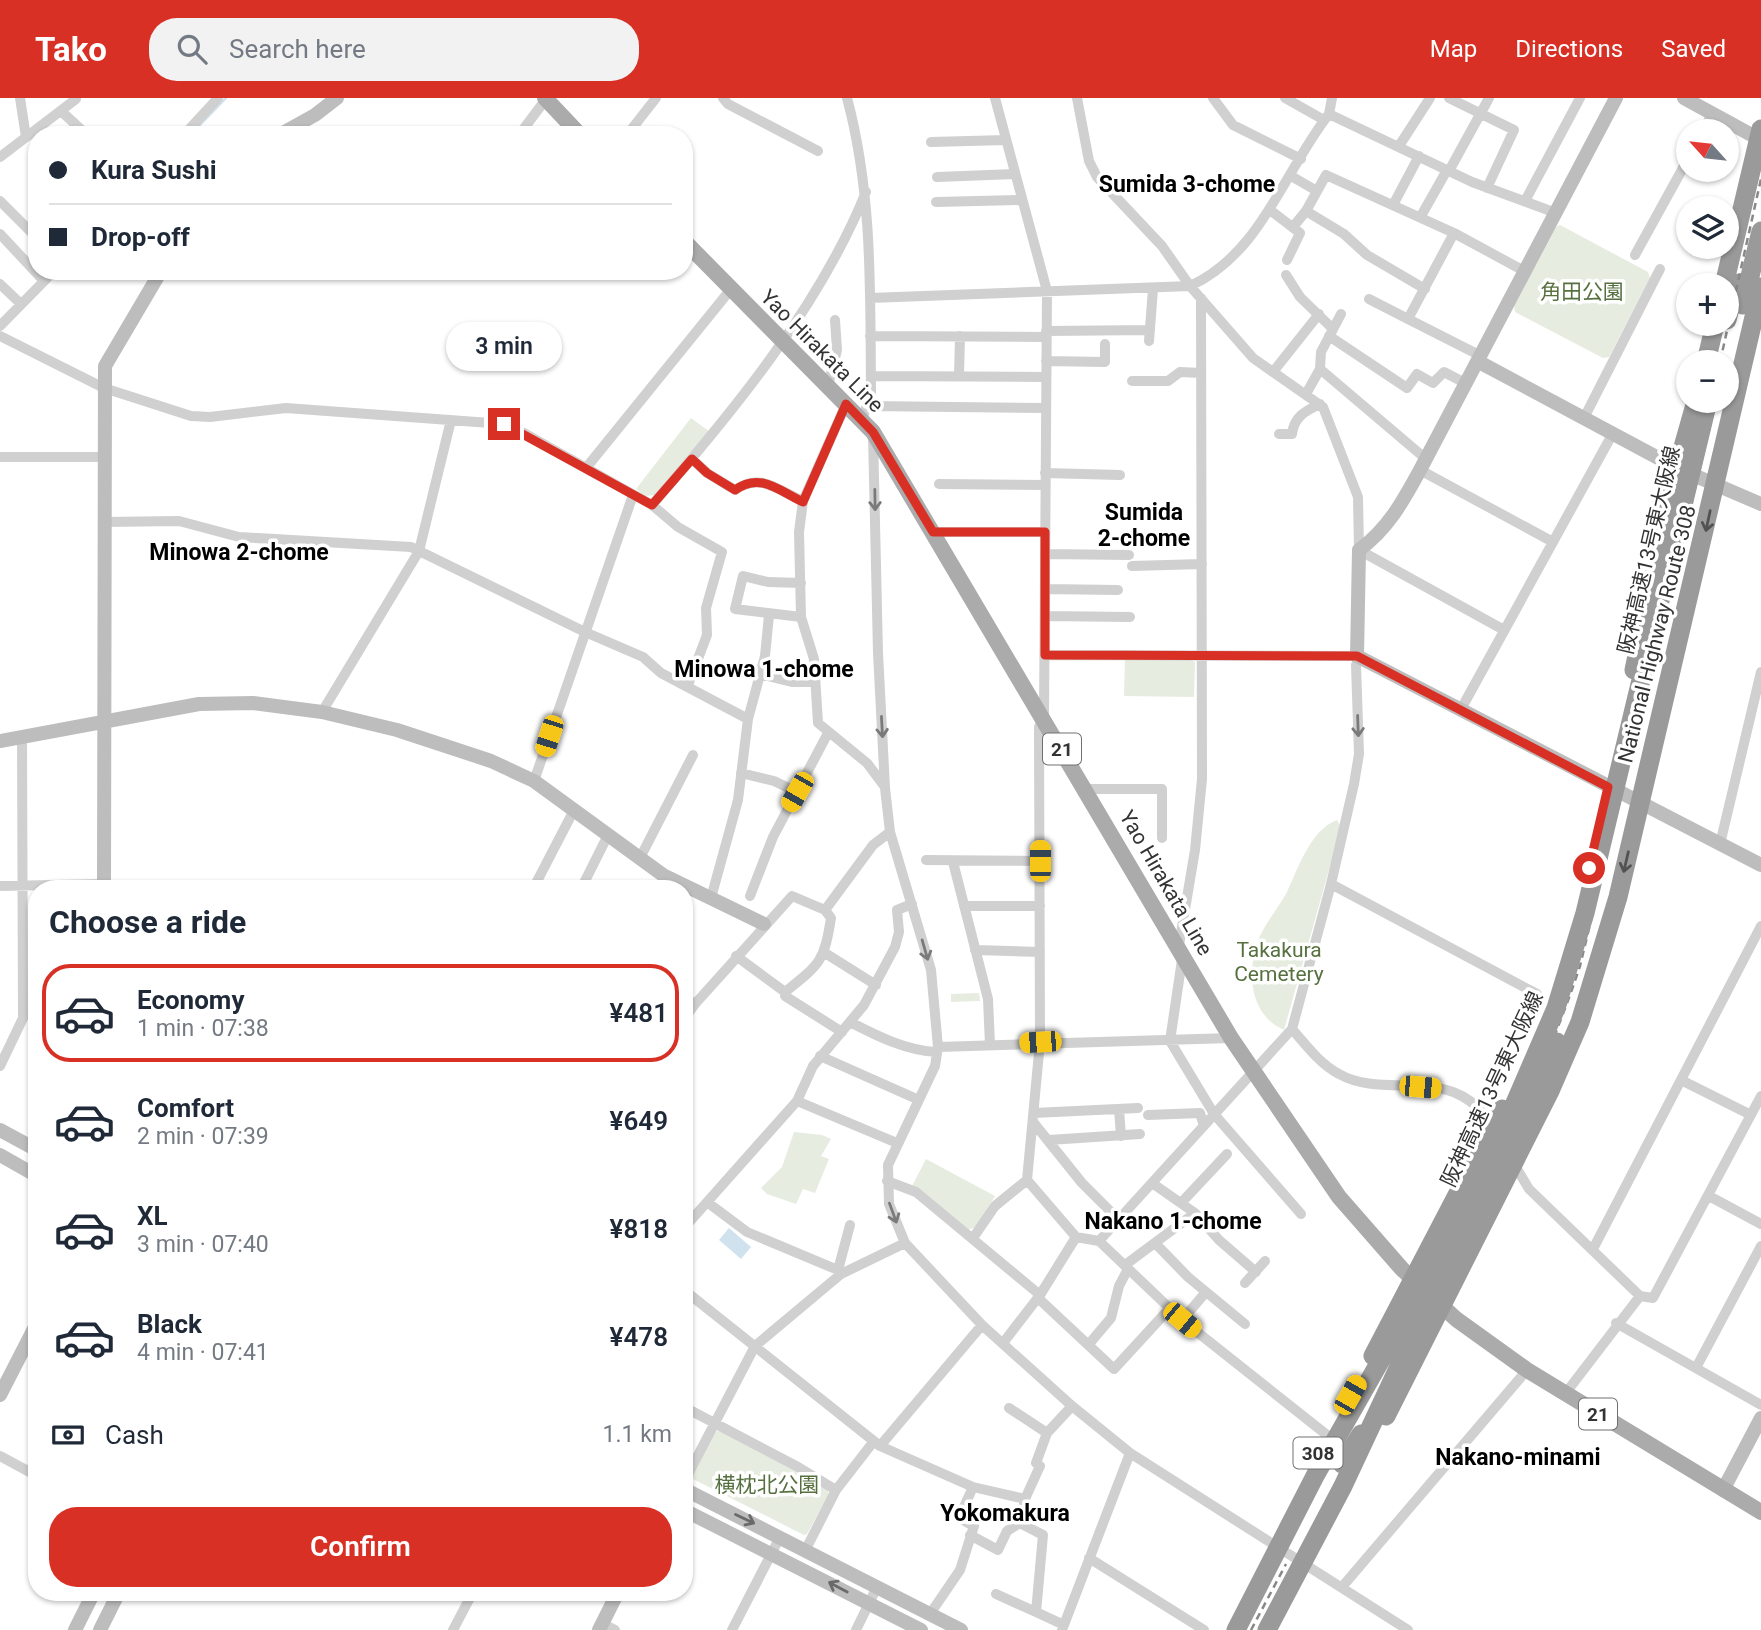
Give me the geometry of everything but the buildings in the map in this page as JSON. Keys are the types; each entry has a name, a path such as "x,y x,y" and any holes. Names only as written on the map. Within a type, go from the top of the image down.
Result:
{"highway":[{"path":"1727,273 1760,136"},
{"path":"1739,273 1761,179"},
{"path":"1733,350 1761,231"},
{"name":"National Highway Route 308","path":"1275,1630 1514,1164 1580,1023 1618,897 1761,288"},
{"name":"National Highway Route 308","path":"1234,1630 1327,1435 1377,1348 1536,1043 1558,983 1608,787 1677,468 1693,413"},
{"name":"阪神高速13号東大阪線","path":"1234,1630 1316,1474 1403,1321 1474,1187 1526,1080 1556,1008 1585,913 1705,413"},
{"name":"阪神高速13号東大阪線","path":"1267,1630 1343,1486 1416,1329 1528,1110 1568,1012 1598,915 1718,413"},
{"path":"1256,1630 1338,1462 1377,1348"},
{"path":"1247,1630 1338,1462 1419,1350"}],"main road":[{"path":"545,99 571,126"},
{"name":"Yao Hirakata Line","path":"693,250 846,404 867,419 1251,1071 1339,1197 1413,1279 1442,1306 1527,1370 1761,1512"}],"street":[{"path":"0,158 26,137 20,98"},
{"path":"192,126 218,98"},
{"path":"296,126 337,98"},
{"path":"634,126 656,98"},
{"path":"723,98 728,104 818,151"},
{"path":"848,98 861,150 866,192 871,376 867,419 885,788 890,832 931,970 938,1049 919,1100 888,1165 889,1204 905,1243 982,1325 1072,1406 1130,1453 1408,1630"},
{"path":"995,98 1047,291 1044,718 1039,727 1040,1042 1027,1180 1076,1237 1100,1241 1182,1320 1327,1435"},
{"path":"1077,98 1089,161 1097,177 1162,246 1190,286 1253,358 1320,404 1359,497 1356,665 1359,754 1331,884 1292,1029 1251,1071 1100,1241"},
{"path":"1213,98 1233,125 1301,159"},
{"path":"1285,98 1399,146 1487,188 1556,213"},
{"path":"870,298 1190,286 1207,278 1251,236 1327,117 1332,98"},
{"path":"1399,146 1430,98"},
{"path":"1449,98 1514,130 1487,188"},
{"path":"1421,216 1489,98"},
{"path":"1525,201 1580,98"},
{"path":"1359,550 1378,537 1423,465 1616,98"},
{"path":"1684,98 1760,136"},
{"path":"41,126 76,99"},
{"path":"526,126 545,99"},
{"path":"61,111 77,126"},
{"path":"1710,119 1713,114"},
{"path":"931,142 1006,140"},
{"path":"1394,205 1419,156"},
{"path":"937,177 1015,174"},
{"path":"1293,227 1306,211 1326,175 1421,216 1526,272"},
{"path":"1291,176 1317,191"},
{"path":"1635,256 1676,181"},
{"path":"652,505 750,386 836,254 866,192"},
{"path":"936,202 1022,200"},
{"path":"0,201 28,229"},
{"path":"1270,210 1300,233 1287,260"},
{"path":"1306,211 1344,234 1367,255 1425,289"},
{"path":"1408,319 1454,233"},
{"path":"0,234 28,264"},
{"path":"1584,418 1660,269"},
{"path":"1286,275 1300,297 1319,314 1331,332 1407,388 1417,374 1433,383 1444,372 1466,384"},
{"path":"104,880 104,388 106,366 156,280"},
{"path":"0,326 44,281"},
{"path":"0,284 21,304"},
{"path":"586,468 731,289"},
{"path":"870,336 1150,335 1153,289"},
{"path":"1201,298 1202,779 1170,1041 1214,1114 1301,1214"},
{"path":"1369,299 1677,468 1761,504"},
{"path":"1306,394 1320,369 1321,352 1341,313"},
{"path":"1273,372 1319,314"},
{"path":"828,386 837,350 835,320"},
{"path":"0,336 104,388 191,416 210,417 286,408 504,424 652,505 678,527 722,552 706,608 707,635 688,685"},
{"path":"959,376 960,336"},
{"path":"1046,362 1105,362 1105,344"},
{"path":"1320,369 1423,465 1553,542"},
{"path":"1132,381 1168,381 1180,372 1201,373"},
{"path":"871,376 1045,377"},
{"path":"846,404 803,502 799,532 800,617 814,659 818,723 867,763 885,788"},
{"path":"1279,434 1292,434 1293,423 1303,412 1320,404"},
{"path":"867,419 1045,408"},
{"path":"322,712 419,551 451,420"},
{"path":"1460,711 1613,433"},
{"path":"0,457 104,457"},
{"path":"692,459 707,473 735,490 748,481 757,480 803,502"},
{"path":"1045,473 1120,475"},
{"path":"939,484 1045,485"},
{"path":"534,781 633,495"},
{"path":"104,522 179,521 239,537 411,547 584,632 643,657 661,673 748,719"},
{"path":"933,532 1045,532"},
{"path":"1359,550 1504,630"},
{"path":"1045,554 1202,564"},
{"path":"800,617 735,609 743,576 768,582 801,583"},
{"path":"1045,589 1118,590"},
{"path":"711,898 736,811 748,719 765,656 769,614"},
{"path":"1045,616 1130,617"},
{"path":"1045,655 1358,657 1761,865"},
{"path":"1720,844 1761,672"},
{"path":"759,674 792,682 815,682"},
{"path":"0,741 199,704 253,704 322,712 397,730 491,761 534,781 673,880"},
{"path":"750,896 773,837 828,733"},
{"path":"0,1066 23,1018 22,737"},
{"path":"640,858 693,755"},
{"path":"741,773 774,781 797,792"},
{"path":"1086,789 1162,789 1162,838"},
{"path":"538,880 574,810"},
{"path":"825,910 873,845 890,832"},
{"path":"586,880 608,835"},
{"path":"926,860 1040,861"},
{"path":"953,862 988,999 990,1045"},
{"path":"1331,884 1537,994"},
{"path":"0,886 28,886"},
{"path":"693,889 764,924"},
{"path":"693,998 792,895 825,910 831,918 825,953 815,968 785,992"},
{"path":"693,1218 797,1101 820,1055 842,1032 876,985 900,932 897,910 912,904"},
{"path":"964,906 1040,906"},
{"path":"1592,1249 1761,926"},
{"path":"975,950 1040,952"},
{"path":"825,953 876,985"},
{"path":"736,956 785,992 785,996 842,1032"},
{"path":"23,1018 28,1018"},
{"path":"850,1021 884,1039 924,1051 1040,1042 1231,1038"},
{"path":"1292,1029 1338,1074 1353,1081 1437,1088 1459,1094 1475,1105 1494,1125"},
{"path":"820,1055 858,1075 919,1100"},
{"path":"1681,1080 1751,1115"},
{"path":"1514,1164 1529,1189 1640,1296 1653,1298 1761,1096"},
{"path":"797,1101 897,1143"},
{"path":"1033,1118 1138,1108"},
{"path":"1119,1109 1121,1136"},
{"path":"1148,1115 1200,1113 1204,1126"},
{"path":"1033,1118 1082,1183 1119,1220"},
{"path":"0,1130 28,1145"},
{"path":"1049,1140 1140,1135"},
{"path":"1181,1203 1227,1154"},
{"path":"0,1155 28,1171"},
{"path":"973,1238 1000,1200 1027,1180"},
{"path":"887,1181 916,1192 973,1238 1114,1369 1170,1308"},
{"path":"1152,1184 1195,1213 1219,1240 1256,1272"},
{"path":"1709,1196 1761,1224"},
{"path":"707,1202 747,1232 840,1272"},
{"path":"1088,1344 1111,1318 1126,1267 1195,1213"},
{"path":"840,1272 850,1225"},
{"path":"1003,1343 1039,1297 1076,1237"},
{"path":"693,1465 755,1346 840,1272 905,1243"},
{"path":"1155,1243 1206,1292 1245,1324"},
{"path":"1697,1366 1761,1246"},
{"path":"1245,1283 1265,1261"},
{"path":"1182,1320 1206,1292"},
{"path":"1565,1394 1640,1296"},
{"path":"693,1297 877,1443 973,1487 1025,1499"},
{"path":"1616,1324 1697,1366 1761,1405"},
{"path":"806,1549 836,1490 982,1325"},
{"path":"0,1395 28,1341"},
{"path":"1342,1587 1527,1370"},
{"path":"970,1535 998,1550 1007,1531 1020,1523 1025,1499 1040,1466 1036,1463 1047,1433 1072,1406"},
{"path":"1009,1408 1047,1433"},
{"path":"693,1411 799,1467 836,1490"},
{"path":"1723,1490 1761,1418"},
{"path":"996,1594 1063,1627 1130,1453"},
{"path":"0,1456 28,1471"},
{"path":"930,1614 960,1570 974,1526 959,1518 973,1487"},
{"path":"693,1493 961,1630"},
{"path":"693,1514 920,1630"},
{"path":"1020,1523 1043,1535 1036,1612"},
{"path":"732,1630 780,1536"},
{"path":"1089,1558 1204,1630"},
{"path":"856,1630 877,1587"},
{"path":"75,1630 90,1601"},
{"path":"100,1630 114,1601"},
{"path":"453,1630 468,1601"},
{"path":"606,1628 615,1601"}],"green space":[{"name":"角田公園","path":"1560,225 1648,272 1650,278 1609,357 1603,358 1515,312 1514,306 1556,227"},
{"path":"691,418 710,432 655,495 645,496 636,489"},
{"path":"1125,659 1195,662 1194,697 1124,696"},
{"name":"Takakura Cemetery","path":"1337,820 1341,827 1284,1030 1272,1023 1257,1002 1252,976 1256,949 1263,930 1286,894 1312,841 1319,832"},
{"path":"979,993 980,1001 951,1002 951,994"},
{"path":"794,1132 822,1135 831,1139 821,1156 829,1159 815,1193 803,1189 796,1204 767,1194 761,1188 782,1167"},
{"path":"926,1159 995,1196 976,1227 968,1230 912,1186"},
{"name":"横枕北公園","path":"720,1430 827,1489 829,1494 807,1534 804,1535 693,1479 713,1433"}],"water":[{"path":"729,1228 751,1247 741,1259 719,1240"}],"waterway":[{"path":"199,126 226,98"}],"railway":[{"path":"1723,350 1761,179"},
{"path":"1457,1243 1539,1072 1580,966 1713,413"},
{"path":"1251,1630 1286,1564"}],"district":[{"name":"Sumida 3-chome","path":"1187,184"},
{"name":"Sumida 2-chome","path":"1144,525"},
{"name":"Minowa 2-chome","path":"239,552"},
{"name":"Minowa 1-chome","path":"764,669"},
{"name":"Nakano 1-chome","path":"1173,1221"},
{"name":"Nakano-minami","path":"1518,1457"},
{"name":"Yokomakura","path":"1005,1513"}],"route":[{"path":"504,424 652,505 692,459 707,473 735,490 748,481 757,480 803,502 846,404 873,432 933,532 1045,532 1045,655 1202,658 1357,656 1608,787 1589,868"}]}
